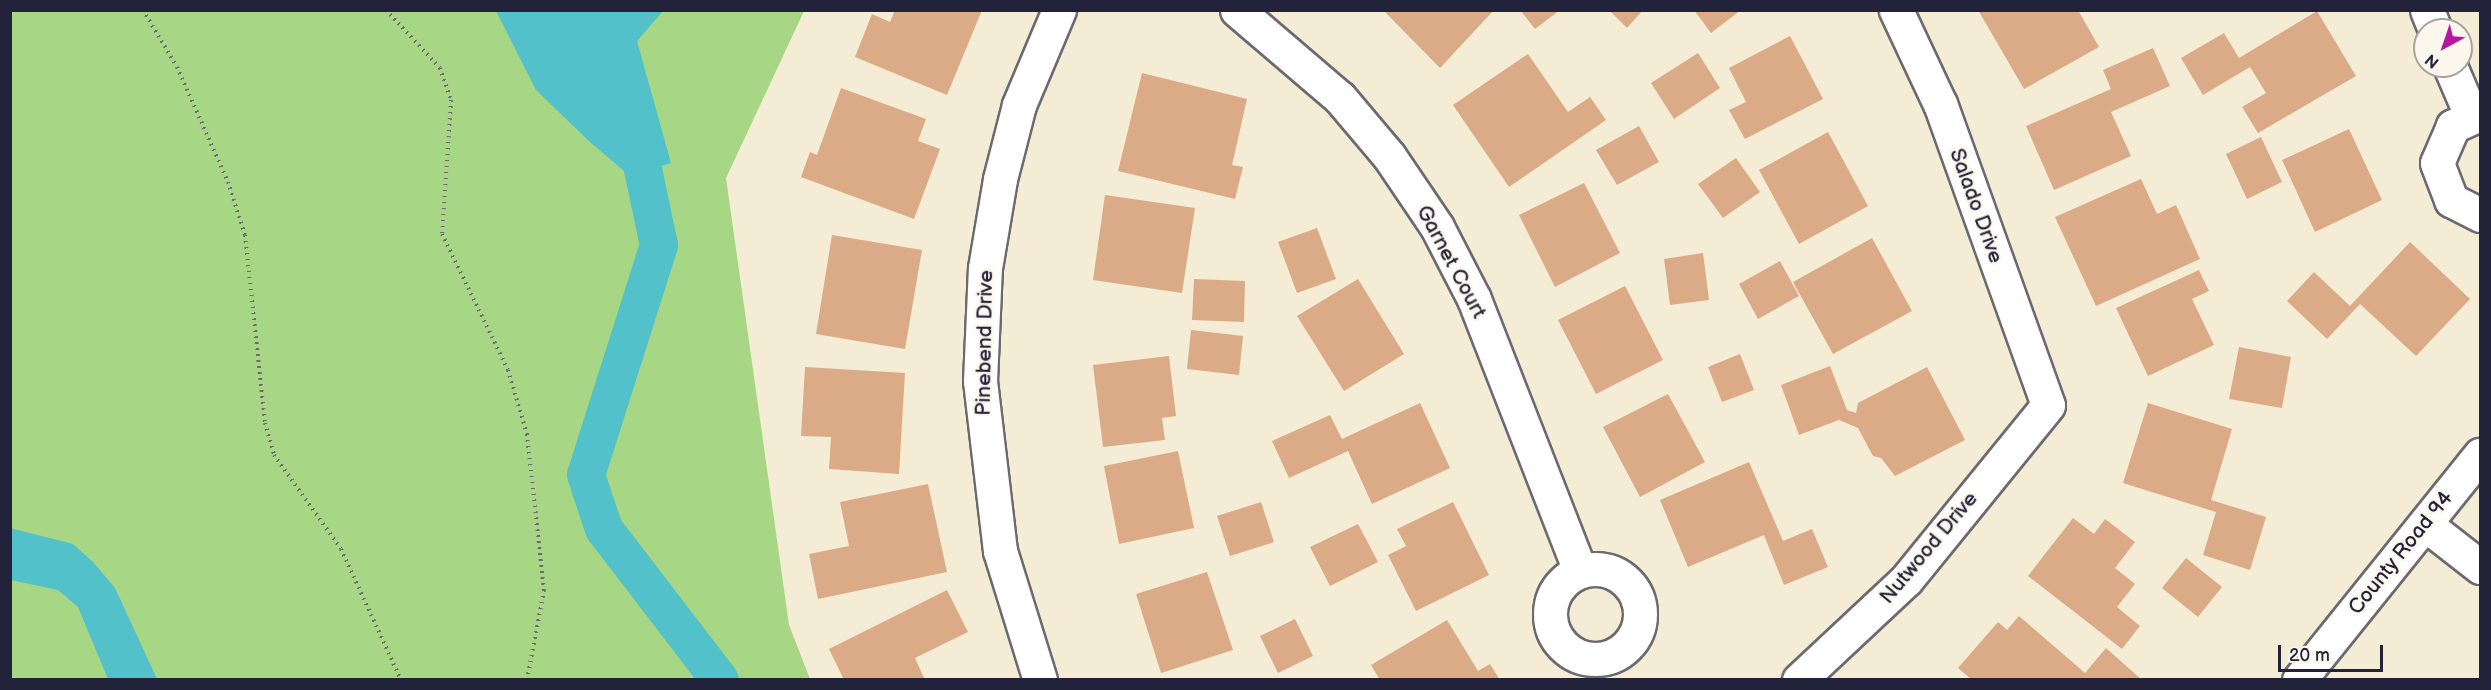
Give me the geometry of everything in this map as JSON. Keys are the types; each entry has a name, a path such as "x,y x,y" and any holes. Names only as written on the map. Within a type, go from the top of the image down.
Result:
{"street":[{"name":"Pinebend Drive","path":"1040,680 1000,551 986,471 980,381 985,268 1000,179 1019,105 1059,10"},
{"name":"Garnet Court","path":"1237,10 1340,98 1389,156 1437,227 1474,299 1580,571"},
{"name":"Salado Drive","path":"1896,10 1940,104 2048,405"},
{"path":"2456,78 2476,114 2442,142 2437,163 2451,200 2481,215"},
{"name":"Nutwood Drive","path":"1799,680 1906,580 2048,405"},
{"name":"County Road 94","path":"2299,680 2425,524 2478,463"},
{"path":"2425,524 2481,567"}],"path":[{"path":"143,10 177,68 228,182 245,236 265,423 274,455 341,549 402,680"},
{"path":"386,10 440,68 451,100 442,234 508,370 527,434 544,590 527,680"}],"green space":[{"path":"11,11 804,11 726,178 789,625 810,679 11,679"}],"water":[{"path":"496,11 663,11 637,41 671,163 630,176 591,143 536,90"},
{"path":"10,528 73,544 93,562 115,588 157,679 108,679 78,607 58,590 11,580"}],"building":[{"path":"895,10 982,10 947,95 855,57 872,14 890,22"},
{"path":"1383,10 1494,10 1440,68"},
{"path":"1520,10 1560,10 1535,29"},
{"path":"1609,10 1643,10 1627,28"},
{"path":"1694,10 1741,10 1711,33"},
{"path":"1978,10 2078,10 2099,47 2024,89"},
{"path":"2317,11 2356,76 2258,133 2242,107 2266,93 2250,67 2203,95 2181,58 2224,33 2239,58"},
{"path":"1790,36 1823,99 1745,139 1729,110 1746,102 1729,68"},
{"path":"2153,48 2170,86 2111,112 2131,156 2054,190 2026,126 2111,89 2103,70"},
{"path":"1698,53 1720,88 1674,119 1651,83"},
{"path":"1528,54 1568,112 1590,97 1606,120 1509,187 1453,105"},
{"path":"1142,73 1247,99 1232,165 1243,167 1235,199 1118,171"},
{"path":"841,88 926,119 918,141 940,149 914,219 801,177 810,152 817,155"},
{"path":"1639,126 1659,162 1617,185 1596,150"},
{"path":"2349,129 2382,200 2315,232 2282,160"},
{"path":"1828,132 1868,206 1799,244 1759,170"},
{"path":"2261,137 2282,182 2247,199 2226,154"},
{"path":"1736,158 1760,192 1723,218 1698,184"},
{"path":"2141,179 2157,214 2176,205 2200,259 2096,306 2055,217"},
{"path":"1584,183 1620,253 1555,287 1519,215"},
{"path":"1105,195 1195,208 1182,293 1093,280"},
{"path":"1317,228 1336,279 1297,293 1278,242"},
{"path":"832,235 922,250 905,349 816,334"},
{"path":"1872,238 1912,311 1833,354 1793,282"},
{"path":"2410,242 2470,299 2416,356 2360,304 2327,339 2287,301 2314,272 2350,306"},
{"path":"1703,253 1709,300 1670,305 1664,259"},
{"path":"1780,261 1799,296 1758,319 1739,284"},
{"path":"2199,270 2209,291 2192,299 2214,345 2148,376 2116,308"},
{"path":"1194,279 1245,281 1244,322 1192,320"},
{"path":"1358,279 1404,354 1344,391 1297,316"},
{"path":"1625,286 1663,360 1596,394 1558,320"},
{"path":"1191,330 1243,336 1239,375 1187,369"},
{"path":"2239,347 2291,357 2282,408 2229,399"},
{"path":"1740,354 1754,390 1722,402 1708,367"},
{"path":"1169,356 1176,416 1162,418 1165,440 1103,447 1093,365"},
{"path":"1830,366 1847,410 1856,413 1858,403 1927,367 1965,440 1895,476 1881,458 1873,456 1858,428 1839,420 1799,435 1781,385"},
{"path":"805,367 905,373 899,474 829,469 831,437 801,436"},
{"path":"1668,394 1705,462 1640,497 1603,427"},
{"path":"1420,403 1450,468 1372,504 1348,451 1289,478 1272,441 1330,415 1342,439"},
{"path":"2148,403 2232,429 2211,500 2266,517 2250,570 2203,555 2216,512 2123,483"},
{"path":"1178,451 1194,528 1119,544 1104,466"},
{"path":"1749,462 1783,541 1812,529 1828,567 1784,585 1764,535 1688,567 1660,500"},
{"path":"928,484 947,572 818,599 809,554 849,546 840,502"},
{"path":"1261,502 1274,542 1230,556 1217,516"},
{"path":"1453,502 1489,575 1416,611 1388,555 1406,546 1397,529"},
{"path":"2073,518 2094,534 2105,519 2135,542 2115,568 2135,584 2117,607 2140,626 2122,649 2028,576"},
{"path":"1358,524 1378,562 1330,586 1310,547"},
{"path":"2186,558 2222,587 2198,617 2162,588"},
{"path":"1207,572 1233,650 1161,673 1136,594"},
{"path":"947,590 968,632 915,658 925,680 844,680 829,649"},
{"path":"2019,616 2085,673 2106,648 2142,680 1972,680 1958,668 1998,622 2007,630"},
{"path":"1295,619 1313,656 1278,673 1260,636"},
{"path":"1447,620 1478,671 1490,664 1500,680 1380,680 1371,665"}],"waterway":[{"path":"633,122 659,245 586,475 604,529 720,680"}]}
